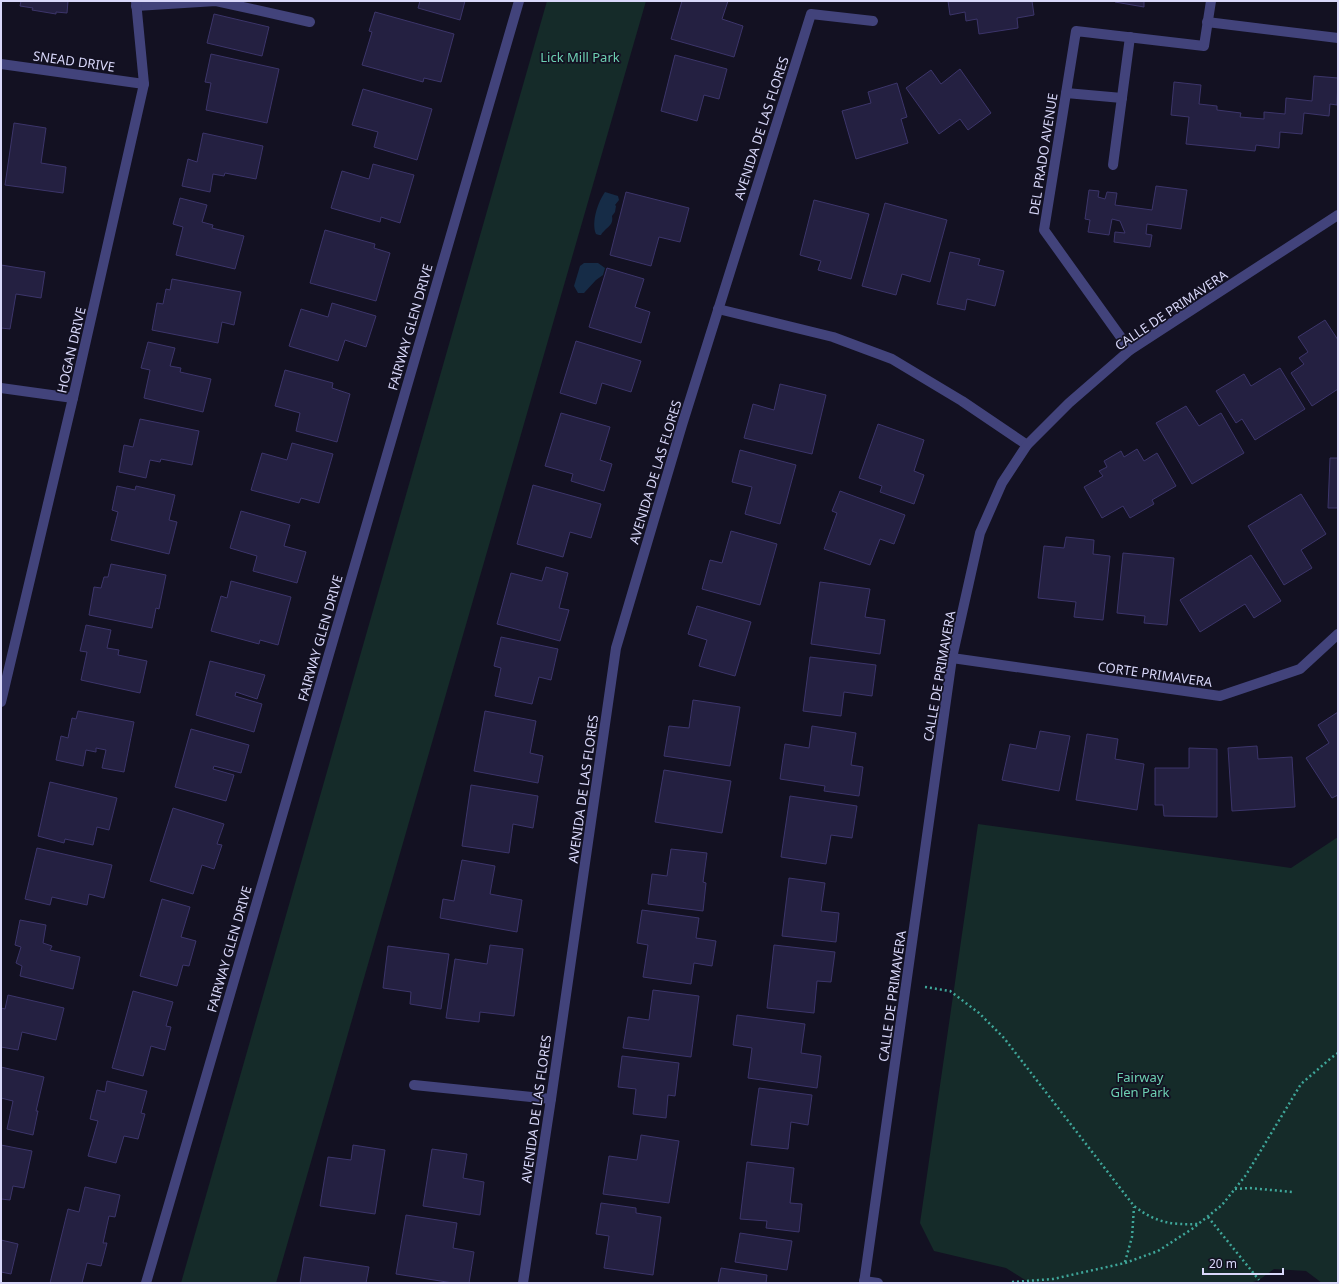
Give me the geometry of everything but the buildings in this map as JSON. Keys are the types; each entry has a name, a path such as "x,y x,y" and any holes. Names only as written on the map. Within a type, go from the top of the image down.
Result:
{"street":[{"path":"136,4 216,1 310,22"},
{"name":"FAIRWAY GLEN DRIVE","path":"146,1283 519,1"},
{"path":"1113,166 1130,37 1204,46 1211,1"},
{"name":"HOGAN DRIVE","path":"1,702 73,398 144,84 136,4"},
{"name":"AVENIDA DE LAS FLORES","path":"523,1283 616,648 682,425 811,14 873,21"},
{"path":"1208,22 1338,38"},
{"name":"DEL PRADO AVENUE","path":"1130,37 1076,31 1044,230 1130,350"},
{"name":"SNEAD DRIVE","path":"1,64 144,84"},
{"path":"1066,93 1122,98"},
{"name":"CALLE DE PRIMAVERA","path":"864,1282 952,658 980,533 1002,483 1027,446 1069,403 1130,350 1338,215"},
{"path":"718,309 833,337 892,359 962,402 1027,446"},
{"path":"1,388 73,398"},
{"name":"CORTE PRIMAVERA","path":"952,658 1220,696 1300,669 1338,634"},
{"path":"414,1085 551,1099"},
{"path":"864,1282 878,1283"}],"path":[{"path":"907,985 950,991 979,1013 1004,1038 1134,1206 1143,1213 1161,1222 1178,1225 1199,1224"},
{"path":"1012,1282 1053,1279 1125,1262 1158,1251 1199,1224 1222,1205 1246,1175 1301,1084 1338,1053"},
{"path":"1235,1189 1250,1188 1292,1192"},
{"path":"1125,1262 1132,1237 1134,1206"},
{"path":"1208,1217 1259,1280"}],"green space":[{"name":"Lick Mill Park","path":"547,1 646,1 276,1283 181,1283"},
{"name":"Fairway Glen Park","path":"978,824 1291,868 1338,837 1338,1283 1322,1283 1306,1271 1274,1269 1259,1280 1250,1283 1030,1283 1006,1268 934,1251 920,1223"}],"water":[{"path":"605,192 618,196 619,200 615,205 615,212 612,216 611,224 601,235 599,235 596,234 594,224 600,201"},
{"path":"584,263 598,263 605,268 603,275 584,293 578,293 574,286 580,266"}]}
